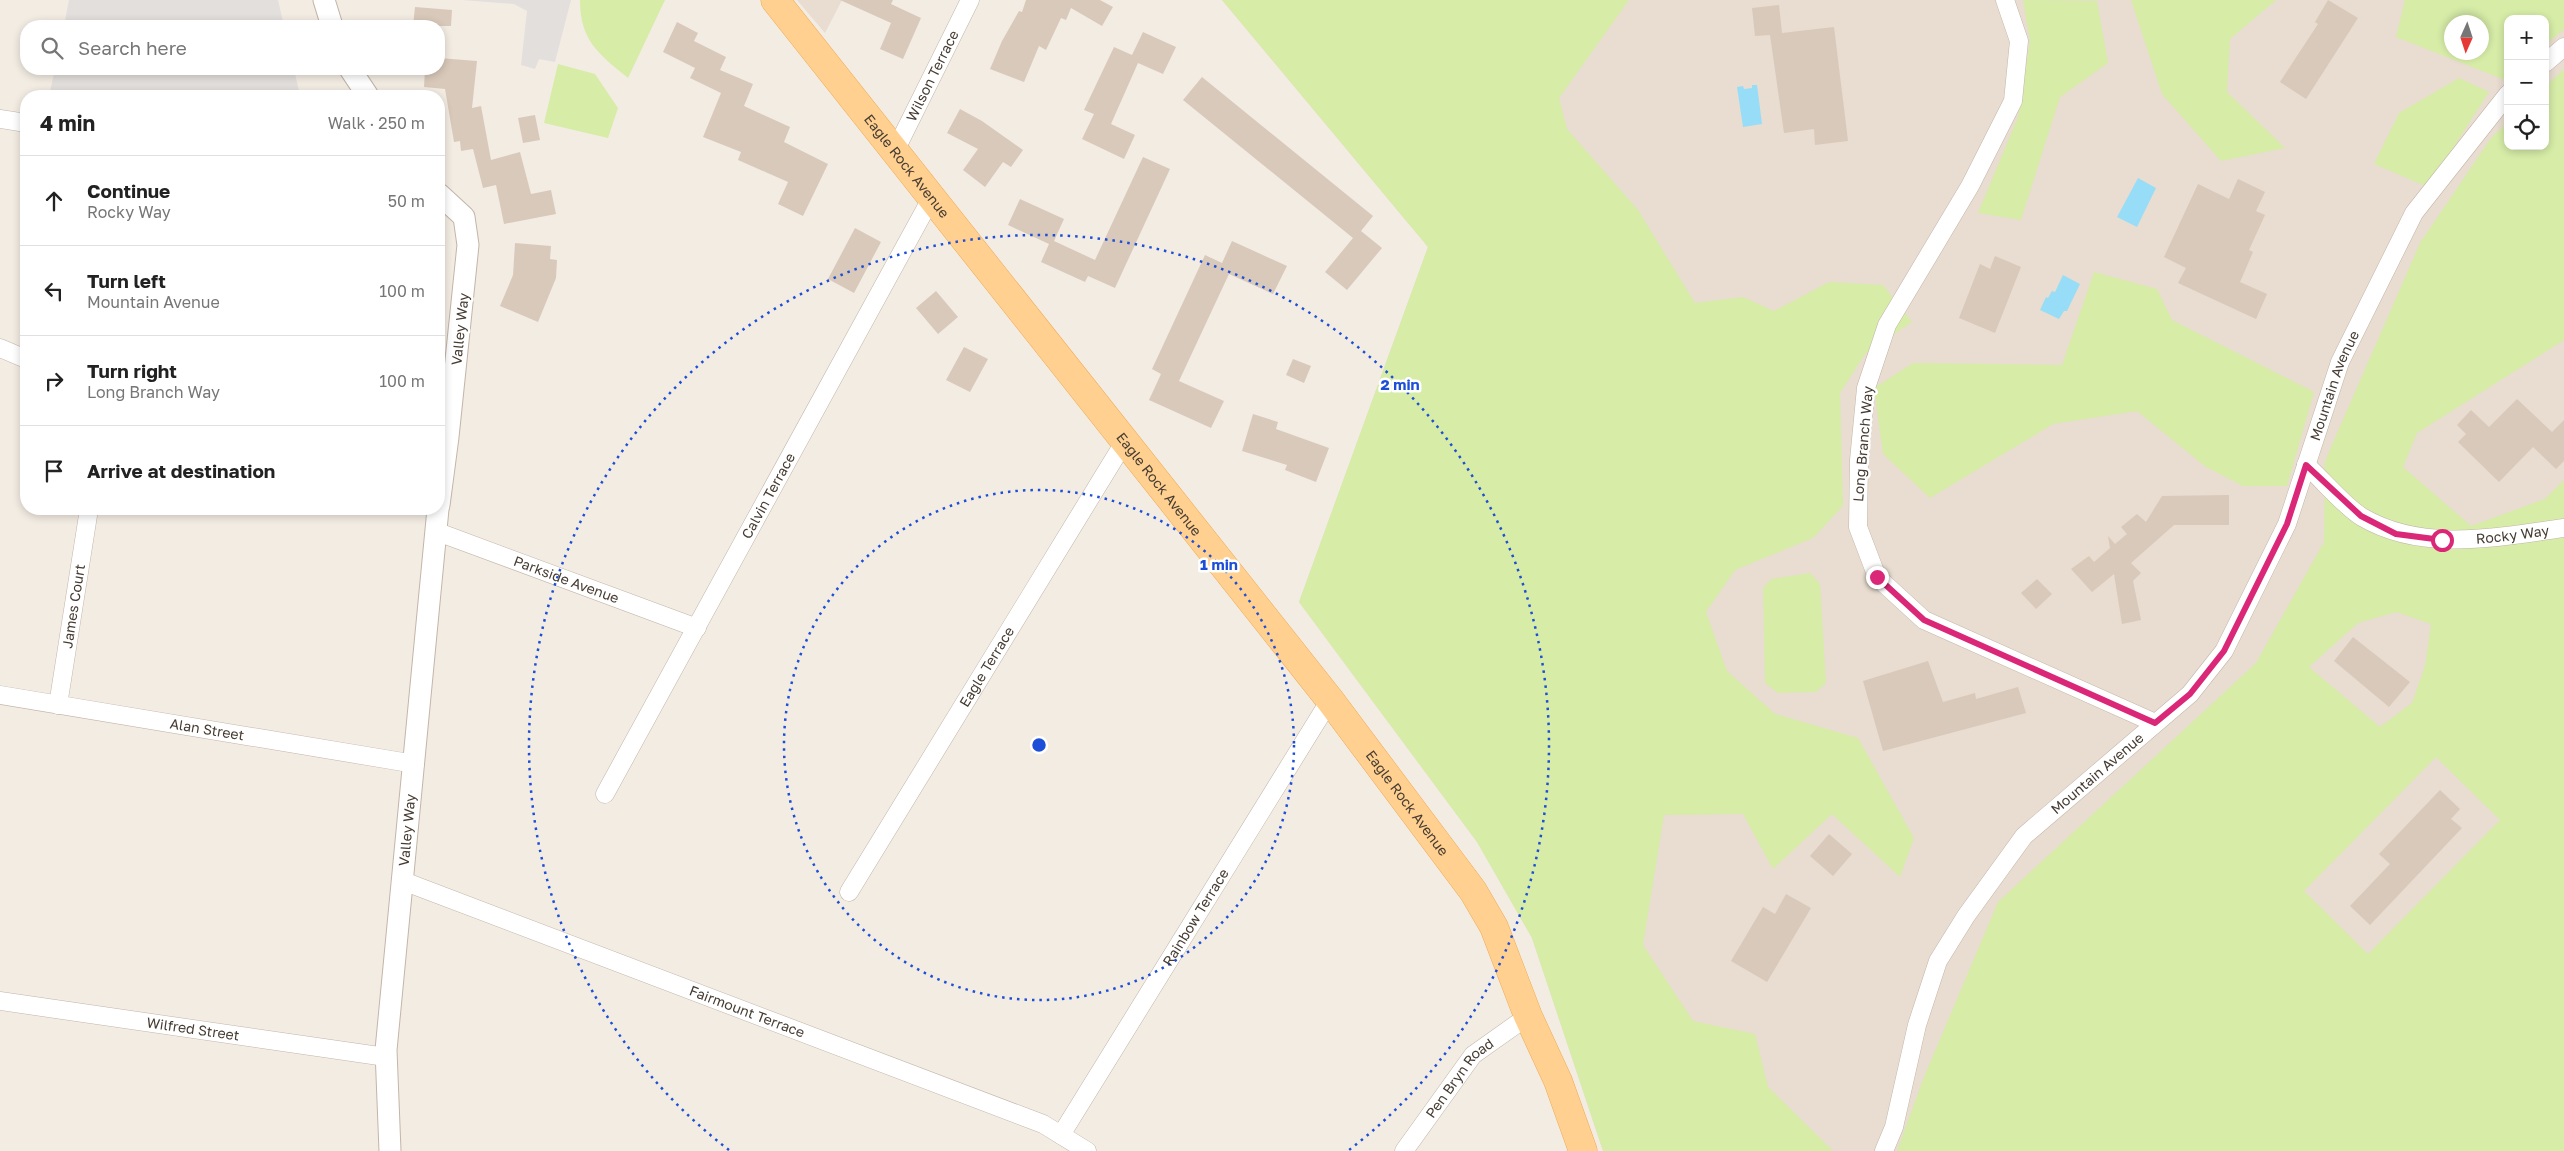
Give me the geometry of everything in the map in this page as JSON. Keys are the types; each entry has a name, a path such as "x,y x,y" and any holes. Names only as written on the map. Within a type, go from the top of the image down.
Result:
{"main road":[{"name":"Eagle Rock Avenue","path":"775,0 1330,700 1474,891 1494,927 1528,1016 1558,1081 1583,1151"}],"street":[{"path":"324,0 330,20"},
{"name":"Wilson Terrace","path":"895,151 970,0"},
{"name":"Long Branch Way","path":"2006,0 2019,41 2013,101 1970,186 1887,325 1866,388 1859,460 1858,527 1877,577 1924,620 2155,723"},
{"path":"2548,60 2564,47"},
{"path":"354,75 364,90"},
{"name":"Mountain Avenue","path":"1884,1151 1894,1127 1917,1025 1938,961 1966,916 2024,836 2190,694 2224,651 2287,524 2340,362 2414,213 2504,99"},
{"path":"0,119 20,122"},
{"name":"Calvin Terrace","path":"605,794 932,197"},
{"name":"Valley Way","path":"445,200 464,217 468,245 445,428"},
{"path":"0,348 20,356"},
{"name":"Eagle Terrace","path":"849,892 1125,441"},
{"name":"Rocky Way","path":"2306,465 2361,516 2396,534 2442,540 2564,528"},
{"name":"James Court","path":"58,705 88,515"},
{"name":"Valley Way","path":"390,1151 386,1057 437,515"},
{"name":"Parkside Avenue","path":"435,531 697,628"},
{"name":"Alan Street","path":"0,695 415,764"},
{"name":"Rainbow Terrace","path":"1061,1135 1330,700"},
{"name":"Fairmount Terrace","path":"403,881 1043,1124 1087,1151"},
{"name":"Wilfred Street","path":"0,1001 386,1057"},
{"name":"Pen Bryn Road","path":"1404,1151 1473,1055 1528,1016"}],"shaded area":[{"path":"69,0 278,0 283,20 65,20"},
{"path":"462,0 571,0 555,62 539,59 535,69 521,65 527,11 514,4"},
{"path":"797,0 842,0 825,33"},
{"path":"1222,0 2564,0 2564,1151 1603,1151 1532,938 1477,842 1299,602 1428,247"},
{"path":"54,75 295,75 299,90 50,90"}],"green space":[{"path":"580,0 665,0 628,78 600,54 593,45 583,26"},
{"path":"1222,0 1629,0 1559,98 1567,129 1638,210 1695,303 1743,297 1774,311 1829,282 1883,285 1912,322 1865,354 1840,393 1843,506 1813,538 1735,570 1706,612 1727,671 1775,714 1858,738 1914,838 1900,877 1832,814 1773,869 1743,814 1664,815 1643,945 1693,1021 1755,1034 1768,1087 1833,1151 1603,1151 1532,938 1477,842 1299,602 1428,247"},
{"path":"2023,0 2097,1 2108,63 2060,97 2021,220 1978,213 2018,117 2030,41"},
{"path":"2131,0 2276,0 2230,39 2227,92 2285,148 2221,161 2162,94"},
{"path":"2405,0 2564,0 2564,29 2549,42 2549,15 2504,15 2504,80 2454,60 2489,60 2489,15 2444,15 2444,56 2396,37"},
{"path":"558,64 595,74 618,108 608,138 544,123"},
{"path":"2564,69 2564,340 2417,433 2403,467 2471,526 2545,499 2564,480 2564,1151 1897,1151 1924,1077 1998,902 2256,663 2324,542 2325,461 2420,243 2491,138 2504,126 2504,150 2549,150 2549,83","holes":["2396,612 2431,624 2425,666 2412,703 2380,727 2309,667 2358,623","2436,757 2500,820 2368,954 2304,891"]},
{"path":"2459,78 2489,92 2428,187 2374,164 2399,113"},
{"path":"2094,272 2157,289 2172,320 2314,392 2287,486 2243,486 2206,467 2137,411 2053,424 1930,498 1883,454 1874,388 1913,363 2062,365"},
{"path":"1810,573 1820,584 1826,683 1816,692 1778,693 1765,683 1763,588 1771,579"}],"water":[{"path":"1752,85 1757,85 1762,124 1743,127 1737,87 1743,86 1744,89 1752,88"},
{"path":"2138,178 2156,188 2137,227 2117,217"},
{"path":"2063,275 2080,284 2067,311 2064,311 2059,319 2040,310 2046,297 2048,298 2052,291 2055,292"}],"building":[{"path":"840,0 893,0 891,4 921,18 903,59 880,49 891,23"},
{"path":"1026,0 1100,0 1113,7 1102,26 1071,8 1066,20 1061,18 1046,50 1039,46 1024,82 990,69 1002,41 1019,11 1022,12"},
{"path":"2328,0 2358,18 2306,99 2280,82 2318,24 2315,22"},
{"path":"1779,5 1782,33 1834,27 1848,141 1815,145 1814,129 1784,133 1770,35 1755,36 1752,8"},
{"path":"415,7 452,10 451,26 445,26 445,20 414,20"},
{"path":"677,22 698,33 694,41 726,57 720,70 753,84 744,106 790,127 784,142 828,164 803,216 778,204 788,182 738,160 741,152 703,137 721,93 690,78 695,68 663,52"},
{"path":"1143,32 1176,47 1163,74 1138,63 1111,124 1135,135 1124,159 1082,139 1094,114 1084,110 1114,47 1132,55"},
{"path":"445,58 477,61 472,108 481,106 491,160 520,152 531,194 551,190 556,214 504,224 496,185 483,188 473,149 461,151 460,141 454,142 445,89 424,87 425,75 445,75"},
{"path":"1202,77 1373,216 1361,231 1382,248 1347,290 1325,272 1353,238 1183,100"},
{"path":"960,109 982,121 1023,150 1011,167 1003,162 985,187 963,170 978,149 947,133"},
{"path":"535,115 540,140 523,143 518,118"},
{"path":"1143,157 1170,169 1115,288 1088,276 1085,282 1041,262 1049,244 1008,225 1020,199 1064,219 1054,241 1095,260"},
{"path":"2238,179 2265,192 2256,211 2265,215 2249,250 2253,252 2240,282 2267,294 2256,319 2178,283 2186,268 2164,257 2198,184 2229,199"},
{"path":"855,228 881,242 854,293 828,279"},
{"path":"1232,241 1287,266 1273,294 1229,274 1179,381 1224,401 1211,428 1149,400 1161,374 1152,369 1205,255 1222,263"},
{"path":"515,243 551,246 550,259 557,260 556,278 538,322 500,306 513,275"},
{"path":"1995,256 2021,267 1995,333 1959,318 1980,264 1990,269"},
{"path":"936,291 958,317 938,334 916,308"},
{"path":"964,347 988,359 970,392 946,380"},
{"path":"1293,359 1311,366 1304,383 1286,375"},
{"path":"2517,399 2552,432 2564,420 2564,461 2556,469 2533,447 2499,482 2458,442 2466,434 2457,425 2471,410 2489,427"},
{"path":"1253,414 1278,422 1276,429 1329,448 1316,482 1285,470 1287,465 1242,451"},
{"path":"2229,495 2229,525 2174,525 2131,563 2141,573 2133,581 2141,620 2122,624 2114,574 2092,592 2071,569 2089,556 2094,562 2110,548 2108,536 2115,544 2127,534 2121,527 2137,514 2146,522 2162,496"},
{"path":"2037,579 2052,594 2036,609 2021,593"},
{"path":"2353,637 2410,682 2389,707 2334,661"},
{"path":"1928,661 1943,702 1975,693 1976,699 2018,687 2026,713 1883,751 1863,681"},
{"path":"2440,790 2460,809 2451,819 2462,828 2370,925 2350,906 2390,864 2379,854"},
{"path":"1829,834 1852,854 1833,876 1810,856"},
{"path":"1786,894 1811,908 1767,982 1731,961 1763,907 1775,914"}],"route":[{"path":"1877,577 1924,620 2155,723 2190,694 2224,651 2287,524 2306,465 2361,516 2396,534 2442,540"}]}
